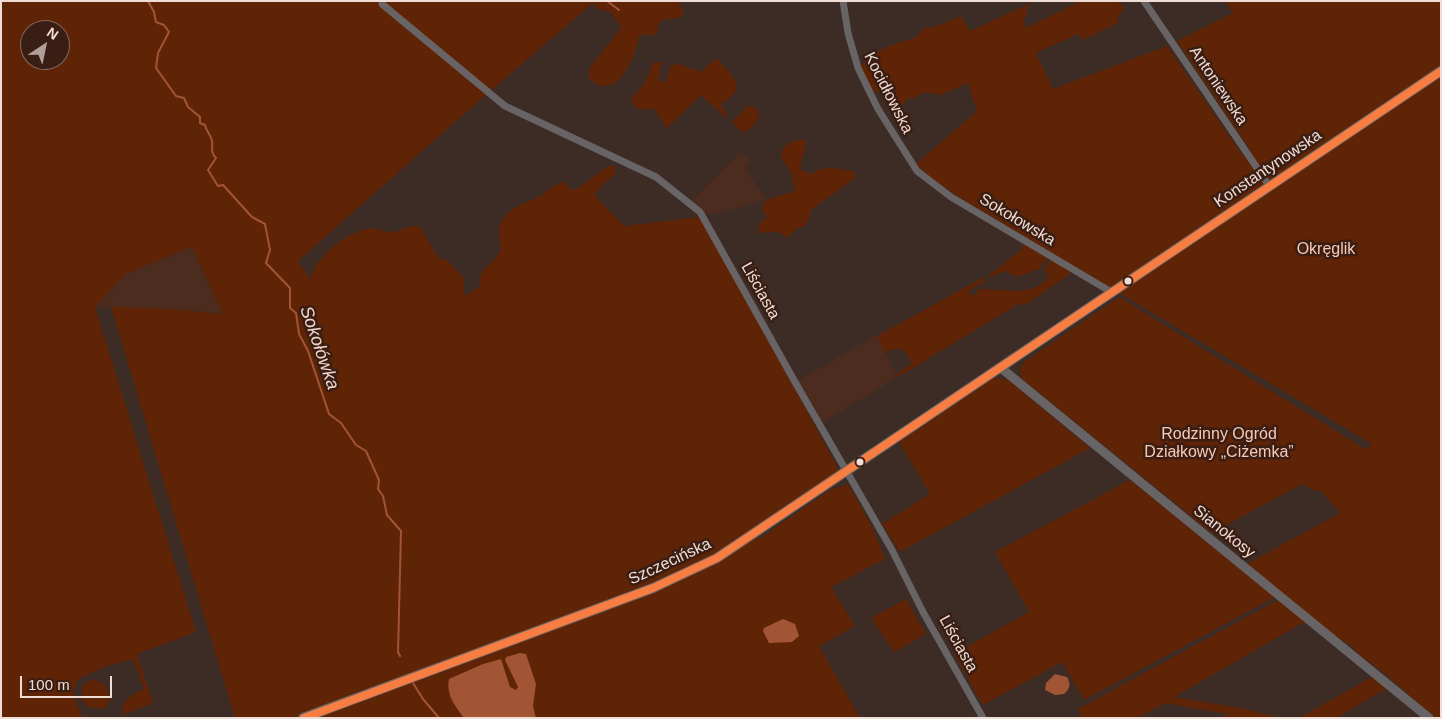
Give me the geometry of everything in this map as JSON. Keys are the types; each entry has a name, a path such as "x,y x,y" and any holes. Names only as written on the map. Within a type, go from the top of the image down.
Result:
{"main road":[{"name":"Konstantynowska","path":"1113,293 1441,71"},
{"name":"Szczecińska","path":"303,718 320,715 417,675 653,588 698,568 736,546 1113,293"}],"street":[{"name":"Kocidłowska","path":"843,1 850,42 858,68 878,110 912,165"},
{"name":"Antoniewska","path":"1144,1 1270,187"},
{"name":"Liściasta","path":"382,4 505,106 656,177 700,212 892,550 983,718"},
{"name":"Sokołowska","path":"912,165 944,192 1113,293"},
{"name":"Sianokosy","path":"1001,368 1429,718"}],"shaded area":[{"path":"741,151 750,161 745,167 766,200 711,215 703,213 692,201"},
{"path":"192,247 224,314 161,308 95,307 125,274"},
{"path":"876,335 898,377 823,422 798,381"},
{"path":"783,619 795,624 799,636 792,642 769,643 763,631 764,628"},
{"path":"520,653 526,654 536,684 533,706 536,718 464,718 450,695 449,679 483,664 501,659 510,687 516,690 518,687 505,660 506,657"},
{"path":"1055,674 1067,677 1069,686 1064,694 1055,695 1045,690 1046,683"}],"green space":[{"path":"1,1 678,1 684,11 683,14 675,18 662,20 658,26 657,33 652,36 645,34 639,36 629,66 616,82 608,86 599,85 589,78 590,67 622,27 610,12 597,9 593,3 298,261 310,279 319,261 326,253 343,239 353,234 373,228 395,232 411,226 420,227 439,259 447,260 464,278 464,296 480,286 482,272 500,252 499,228 510,211 540,196 563,181 571,190 578,188 608,166 614,166 616,174 603,184 594,195 624,226 701,217 840,472 754,531 759,539 828,491 848,484 870,523 885,559 831,587 855,626 819,646 860,718 326,718 317,709 294,718 235,718 111,307 161,308 223,314 192,247 125,274 95,307 196,632 137,654 153,703 125,714 127,718 124,713 124,704 130,697 144,689 133,659 104,667 78,679 73,692 82,718 1,718"},
{"name":"Okręglik","path":"1081,1 1117,1 1126,8 1118,15 1118,23 1083,40 1078,34 1036,53 1053,89 1167,46 1243,156 1251,151 1177,41 1233,13 1225,1 1441,1 1441,718 1436,718 1378,668 1360,656 1352,646 1333,635 1247,564 1340,513 1321,491 1312,490 1302,484 1212,533 1021,378 1020,369 1024,362 1119,297 1365,449 1372,444 965,201 931,178 916,164 977,111 968,83 940,95 925,92 912,99 910,97 901,106 887,103 895,91 892,89 877,93 869,87 861,66 879,51 917,37 927,26 932,28 961,16 970,31 1031,3 1027,9 1027,15 1023,19 1026,28"},
{"path":"715,59 719,60 729,72 736,85 733,95 721,105 728,117 725,117 701,95 667,128 654,109 638,109 631,102 634,95 644,84 653,63 662,61 658,81 665,82 671,65 678,64 701,72"},
{"path":"748,106 753,106 759,112 758,120 745,133 734,125 733,121"},
{"path":"806,139 801,170 812,174 827,168 854,171 855,178 812,209 806,225 797,229 786,238 777,232 758,233 761,221 767,218 762,209 766,200 795,191 791,172 781,157 784,148 789,143"},
{"path":"1024,244 1048,257 1039,269 1017,277 1004,271 990,277 989,275 1022,249"},
{"path":"1051,259 1070,271 1068,275 1024,306 1020,303 898,377 897,374 912,363 905,352 899,348 885,352 877,336 984,277 985,281 967,292 974,296 979,289 1017,291 1034,288 1042,284 1049,277 1044,270"},
{"path":"1001,378 1009,381 1090,448 900,552 882,524 930,494 899,442 992,379"},
{"path":"1130,480 1275,597 1084,700 1062,662 983,705 954,654 1029,612 995,552"},
{"path":"906,599 926,634 894,652 871,618"},
{"path":"1278,600 1306,621 1174,697 1240,708 1281,718 1221,718 1228,714 1165,703 1137,718 1083,718 1078,709"},
{"path":"1372,677 1387,688 1336,718 1299,718"},
{"path":"95,680 105,686 109,695 109,703 103,709 87,707 82,699 82,687 88,681"}],"waterway":[{"name":"Sokołówka","path":"148,1 154,12 156,22 164,25 169,32 158,53 156,68 176,96 184,98 188,107 200,117 200,123 205,125 211,139 212,152 216,158 208,170 218,186 223,185 252,217 265,224 270,250 266,263 290,288 290,308 296,313 299,334 308,351 329,414 341,423 356,445 366,451 379,480 378,489 383,496 387,515 401,531 398,652 400,656"},
{"path":"607,1 619,10"},
{"name":"Sokołówka","path":"413,683 423,699 439,718"}],"transit line":[{"path":"304,718 653,588 717,558 1441,71"}],"park label":[{"name":"Rodzinny Ogród Działkowy „Ciżemka”","path":"1219,444"}]}
